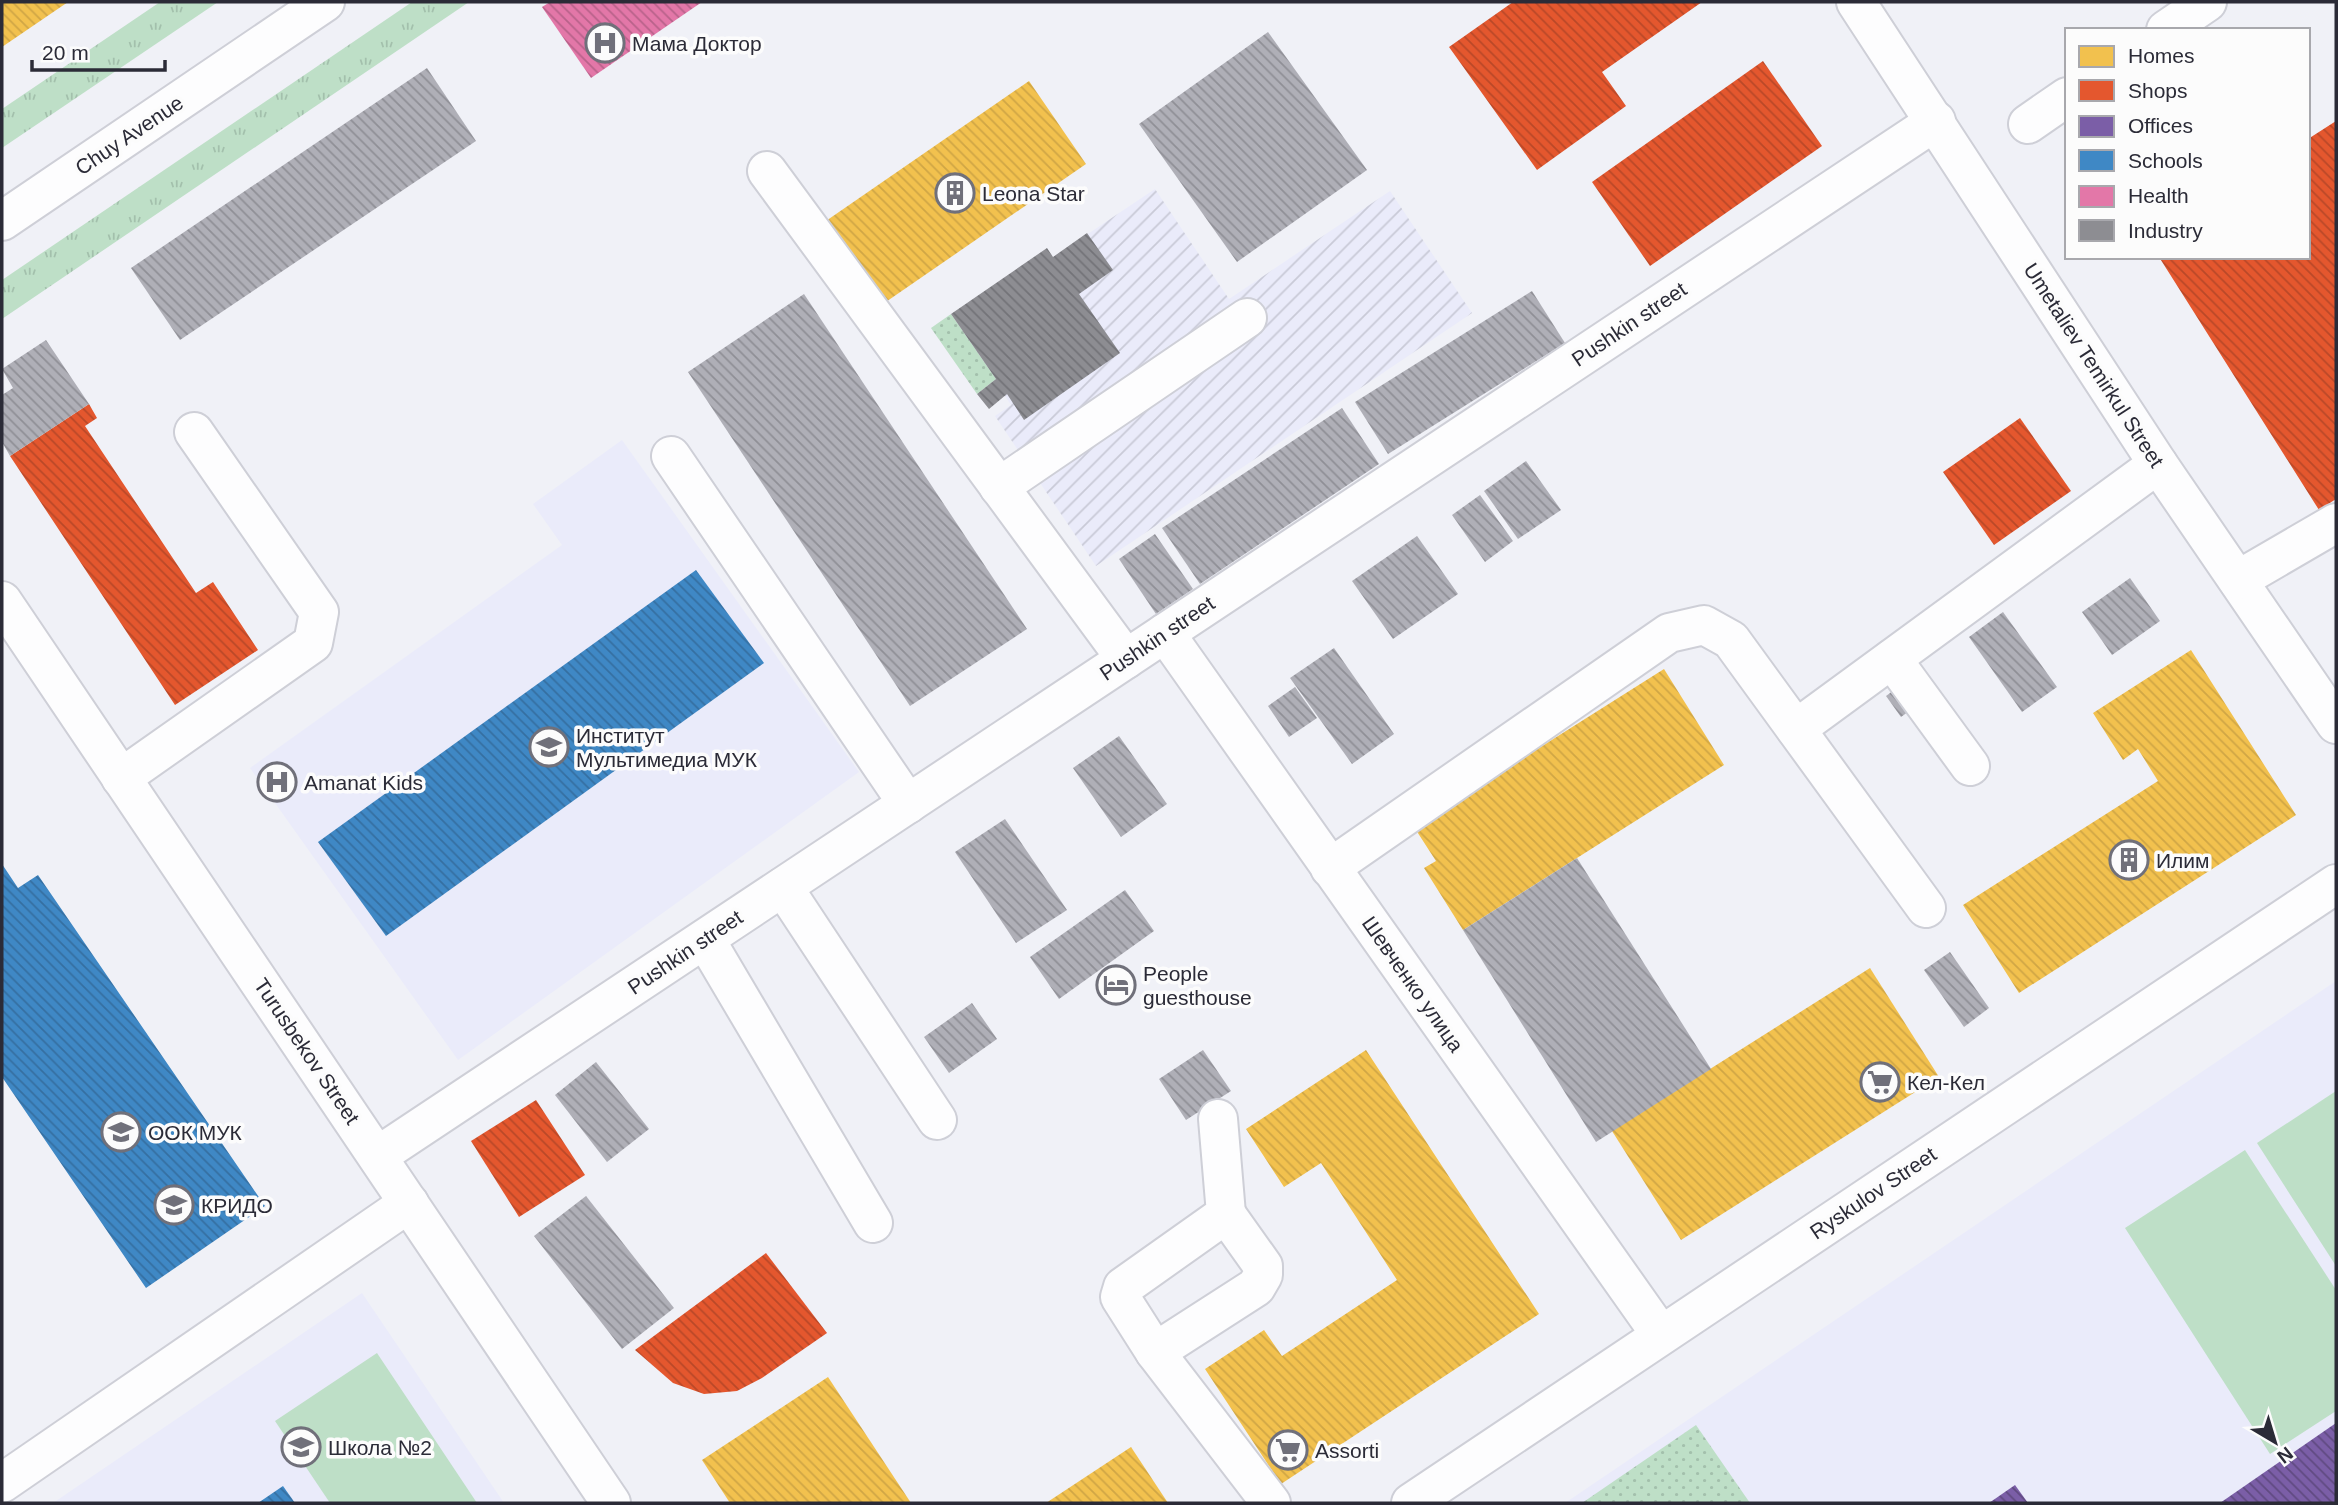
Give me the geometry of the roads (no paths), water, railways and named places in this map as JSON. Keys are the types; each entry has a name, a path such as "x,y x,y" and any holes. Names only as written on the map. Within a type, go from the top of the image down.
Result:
{"street":[{"name":"Chuy Avenue","path":"2,221 326,2"},
{"name":"Umetaliev Temirkul Street","path":"1856,2 2158,464 2336,724"},
{"path":"2169,28 2207,2"},
{"path":"2028,124 2065,98"},
{"name":"Pushkin street","path":"379,1156 1936,121"},
{"path":"766,171 1126,659"},
{"path":"999,487 1247,318"},
{"path":"121,778 313,643 318,612 194,432"},
{"path":"671,456 908,804"},
{"path":"1796,729 2158,464"},
{"path":"2238,580 2336,523"},
{"name":"Turusbekov Street","path":"2,601 611,1503"},
{"path":"1331,868 1669,633 1704,625 1731,640 1926,908"},
{"name":"Шевченко улица","path":"1166,633 1661,1335"},
{"path":"1892,659 1970,766"},
{"name":"Ryskulov Street","path":"1410,1503 2336,884"},
{"path":"783,887 937,1120"},
{"path":"705,939 873,1223"},
{"path":"1155,1352 1256,1287 1263,1275 1263,1266 1226,1214 1218,1119"},
{"path":"2,1483 409,1203"},
{"path":"1226,1214 1123,1287 1119,1297 1155,1352 1271,1503"}],"place":[{"name":"Мама Доктор","path":"605,43"},
{"name":"Leona Star","path":"955,193"},
{"name":"Институт Мультимедиа МУК","path":"549,747"},
{"name":"Amanat Kids","path":"277,782"},
{"name":"Илим","path":"2129,860"},
{"name":"People guesthouse","path":"1116,985"},
{"name":"Кел-Кел","path":"1880,1082"},
{"name":"ООК МУК","path":"121,1132"},
{"name":"КРИДО","path":"174,1205"},
{"name":"Школа №2","path":"301,1447"},
{"name":"Assorti","path":"1288,1450"}]}
